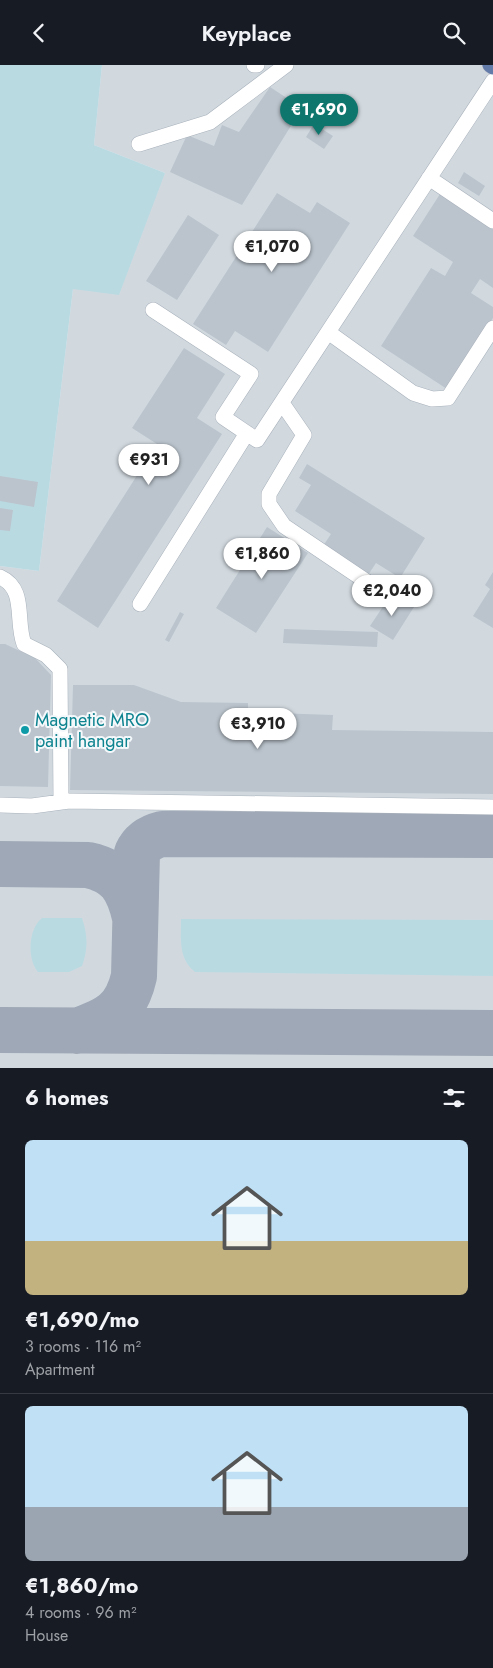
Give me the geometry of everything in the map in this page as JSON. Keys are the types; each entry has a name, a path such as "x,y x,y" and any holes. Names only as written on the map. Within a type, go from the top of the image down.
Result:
{"lane":[{"path":"139,144 210,122 286,65"},
{"path":"153,310 251,374 223,417 257,440 493,81"},
{"path":"429,178 493,221"},
{"path":"328,332 413,393 432,399 448,398 493,327"},
{"path":"282,403 304,435 269,493 269,504 284,526 382,592"},
{"path":"140,604 247,433"},
{"path":"0,577 8,581 17,591 24,644 46,655 60,669 61,802"},
{"path":"0,805 32,805 61,802 493,807"}],"shaded area":[{"path":"0,65 102,65 94,145 165,173 119,295 73,289 39,571 0,566"},
{"path":"102,65 493,65 493,1068 0,1068 0,566 39,571 73,289 165,173 94,145"},
{"path":"42,918 82,918 86,942 82,966 69,972 38,972 32,960 31,944 34,929"},
{"path":"181,919 493,920 493,976 195,972 183,954"}],"building":[{"path":"270,87 302,108 242,205 170,172 187,135 214,146 222,125 239,132"},
{"path":"314,124 333,136 324,149 306,137"},
{"path":"464,172 485,186 479,196 458,183"},
{"path":"277,193 310,213 317,202 350,223 268,352 235,331 226,345 193,324"},
{"path":"440,194 493,228 493,288 480,279 471,293 493,307 493,318 447,389 381,346 431,268 445,276 453,262 413,236"},
{"path":"188,215 219,235 177,300 146,281"},
{"path":"184,348 225,374 197,418 222,434 98,628 57,601 157,444 132,428"},
{"path":"307,464 425,538 400,578 376,563 368,575 323,546 331,534 295,511 311,485 299,478"},
{"path":"0,476 38,482 34,507 0,501"},
{"path":"0,508 13,510 10,531 0,530"},
{"path":"267,527 308,553 256,633 216,608"},
{"path":"493,572 493,628 473,616 490,589 485,585"},
{"path":"392,593 414,607 393,640 370,626"},
{"path":"180,612 184,614 169,642 165,640"},
{"path":"284,629 378,632 377,647 283,643"},
{"name":"Magnetic MRO paint hangar","path":"0,644 5,644 35,658 51,675 48,787 0,786"},
{"path":"73,685 134,685 181,702 248,703 248,712 333,715 332,730 493,732 493,794 70,790"}],"taxiway":[{"path":"77,1031 99,1022 115,1012 121,1006 131,988 134,976 137,853 144,843 154,837 162,834 493,835"},
{"path":"0,864 88,865 99,868 115,877 120,883 129,898 135,917"},
{"path":"0,1030 493,1033"}],"place":[{"name":"Magnetic MRO paint hangar","path":"25,730"}]}
